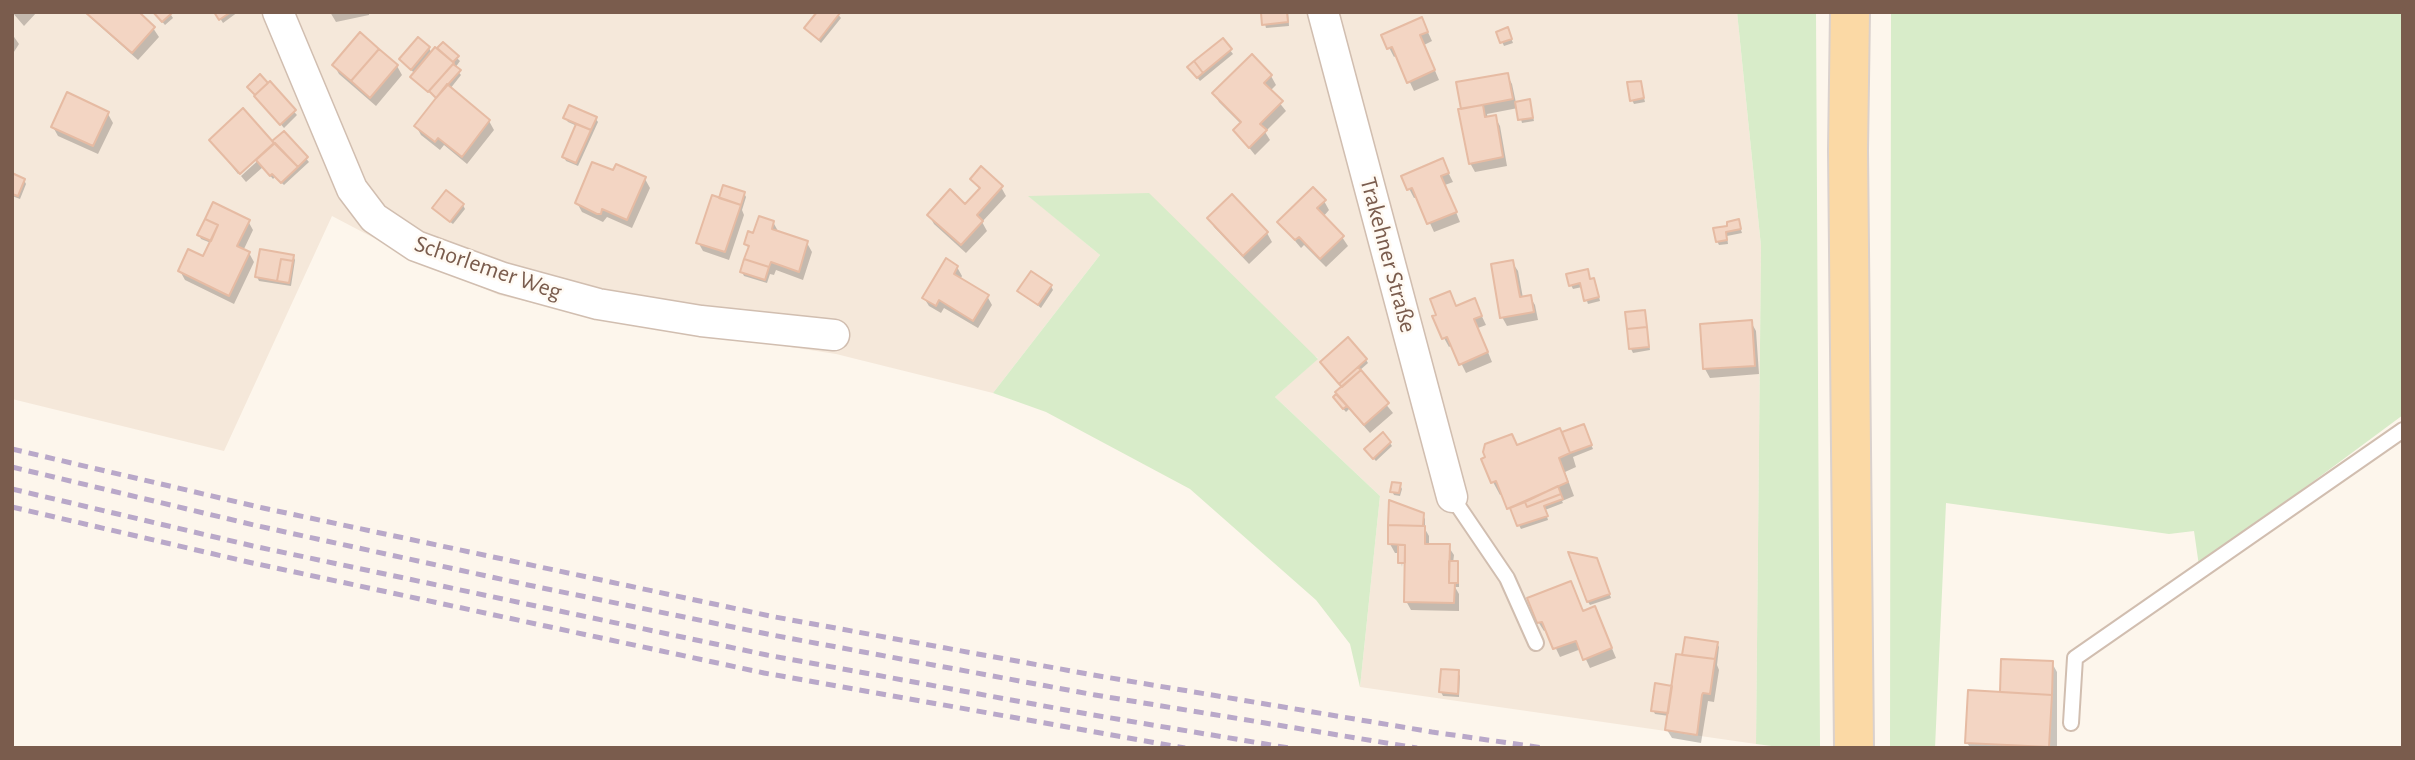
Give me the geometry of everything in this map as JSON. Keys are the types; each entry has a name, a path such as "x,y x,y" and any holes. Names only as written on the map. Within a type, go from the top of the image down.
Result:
{"main road":[{"path":"1850,12 1848,150 1854,748"}],"street":[{"name":"Schorlemer Weg","path":"278,12 352,189 374,218 416,246 503,278 598,304 701,321 834,335"},
{"name":"Trakehner Straße","path":"1323,12 1452,497"}],"lane":[{"path":"2071,723 2075,658 2403,430"},
{"path":"1452,497 1507,578 1536,643"}],"shaded area":[{"path":"12,12 1737,12 1761,246 1756,744 1360,687 1380,496 1275,397 1318,358 1029,196 1100,255 993,393 836,354 588,316 499,295 410,257 332,216 224,451 12,399"}],"green space":[{"path":"1737,12 1816,12 1820,748 1756,744 1761,246"},
{"path":"1891,12 2403,12 2403,415 2199,566 2194,531 2169,534 1946,503 1935,748 1890,748"},
{"path":"1149,193 1318,359 1275,397 1380,496 1360,687 1350,644 1316,600 1190,489 1046,412 993,393 1100,255 1028,196"}],"building":[{"path":"85,12 139,12 155,27 132,53"},
{"path":"153,12 171,12 172,13 162,22"},
{"path":"214,12 231,12 219,20"},
{"path":"817,12 840,13 819,40 804,28"},
{"path":"1287,12 1288,22 1262,25 1261,13"},
{"path":"1422,17 1428,32 1420,35 1435,70 1407,83 1392,47 1387,49 1381,35"},
{"path":"1508,27 1512,39 1500,43 1496,32"},
{"path":"360,32 379,49 351,81 332,65"},
{"path":"418,37 430,47 411,70 399,59"},
{"path":"1223,38 1232,49 1203,73 1194,61"},
{"path":"443,42 459,56 453,62 437,48"},
{"path":"435,47 454,63 428,92 410,77"},
{"path":"379,49 398,65 370,98 351,81"},
{"path":"1252,54 1272,75 1264,83 1283,101 1260,124 1267,130 1249,148 1233,130 1241,122 1212,93"},
{"path":"1194,61 1203,73 1197,78 1187,67"},
{"path":"453,64 461,70 436,98 429,91"},
{"path":"1508,73 1513,99 1461,109 1456,82"},
{"path":"260,74 268,83 255,95 247,87"},
{"path":"270,81 296,110 280,125 254,96"},
{"path":"1641,81 1644,98 1630,101 1627,82"},
{"path":"447,84 490,120 462,157 438,138 435,142 414,126"},
{"path":"67,92 109,112 93,146 51,127"},
{"path":"1530,99 1533,118 1518,120 1515,102"},
{"path":"569,105 597,117 591,130 563,118"},
{"path":"1483,105 1485,117 1496,115 1503,157 1469,164 1458,109"},
{"path":"243,108 274,143 240,174 209,140"},
{"path":"576,124 591,130 576,163 562,157"},
{"path":"284,131 308,157 298,167 272,141"},
{"path":"275,143 298,167 281,183 272,174 270,176 256,160"},
{"path":"1443,158 1449,173 1441,176 1457,212 1427,224 1412,188 1407,190 1401,176"},
{"path":"592,162 613,170 616,164 646,177 627,220 602,209 601,214 597,214 575,203"},
{"path":"981,166 1003,186 977,215 983,221 961,245 927,215 950,189 965,204 980,188 970,179"},
{"path":"12,173 25,179 18,196 12,194"},
{"path":"723,185 745,192 741,205 719,198"},
{"path":"1313,187 1326,200 1317,208 1344,236 1320,259 1299,237 1295,240 1277,222"},
{"path":"446,190 464,204 450,222 432,208"},
{"path":"1232,194 1268,232 1243,256 1207,218"},
{"path":"712,195 741,205 725,252 696,243"},
{"path":"213,202 250,220 237,246 250,252 229,296 178,271 188,249 203,256 218,225 205,219"},
{"path":"759,216 774,221 772,229 808,241 799,272 771,262 769,267 744,259 749,246 744,244 748,231 753,233"},
{"path":"205,219 218,225 211,241 197,235"},
{"path":"1739,219 1741,229 1726,232 1727,240 1716,242 1713,228 1727,226 1727,222"},
{"path":"260,249 294,255 293,261 281,259 277,281 255,277"},
{"path":"946,258 958,266 954,274 989,295 973,321 939,300 936,306 922,298"},
{"path":"281,259 293,261 289,283 277,281"},
{"path":"744,259 769,267 765,280 740,272"},
{"path":"1513,260 1520,297 1531,295 1534,312 1500,318 1491,264"},
{"path":"1588,269 1590,279 1594,278 1599,297 1584,301 1580,283 1569,286 1566,274"},
{"path":"1031,271 1052,285 1038,305 1017,291"},
{"path":"1450,291 1456,306 1475,298 1482,316 1474,319 1488,352 1459,365 1447,337 1442,339 1432,316 1436,315 1430,299"},
{"path":"1645,310 1647,327 1627,329 1625,312"},
{"path":"1752,320 1755,366 1703,369 1700,324"},
{"path":"1647,327 1649,347 1629,349 1627,329"},
{"path":"1348,337 1367,359 1339,384 1320,362"},
{"path":"1358,367 1361,370 1342,387 1339,384"},
{"path":"1361,370 1389,403 1364,425 1335,392"},
{"path":"1336,394 1347,406 1343,409 1333,397"},
{"path":"1584,424 1592,445 1570,453 1562,432"},
{"path":"1560,428 1570,453 1559,458 1568,482 1507,509 1496,481 1491,483 1481,459 1485,457 1485,444 1512,434 1517,445"},
{"path":"1383,432 1391,442 1373,459 1364,449"},
{"path":"1392,482 1401,483 1399,493 1390,492"},
{"path":"1558,486 1561,494 1527,507 1525,502"},
{"path":"1561,494 1563,499 1544,506 1548,516 1517,526 1510,508 1525,502 1527,507"},
{"path":"1389,500 1424,513 1423,526 1388,525"},
{"path":"1388,525 1425,526 1425,544 1450,544 1449,583 1455,583 1454,603 1404,602 1405,545 1388,544"},
{"path":"1398,545 1405,545 1405,563 1398,563"},
{"path":"1568,552 1597,558 1610,594 1587,602"},
{"path":"1449,561 1458,561 1458,583 1449,583"},
{"path":"1571,581 1583,611 1595,606 1612,648 1583,660 1576,641 1553,649 1542,622 1537,623 1527,598"},
{"path":"1685,637 1718,642 1715,659 1682,655"},
{"path":"1676,654 1715,659 1710,694 1702,695 1697,735 1665,730"},
{"path":"2001,659 2053,661 2052,695 2000,692"},
{"path":"1441,669 1459,670 1458,694 1439,692"},
{"path":"1655,683 1672,686 1668,713 1651,711"},
{"path":"1968,690 2052,695 2049,747 1965,743"}],"railway":[{"path":"12,449 263,508 775,617 1099,676 1544,748"},
{"path":"12,467 258,526 772,635 1095,695 1417,748"},
{"path":"12,489 253,546 767,655 1289,748"},
{"path":"12,507 248,562 764,673 1185,748"}]}
